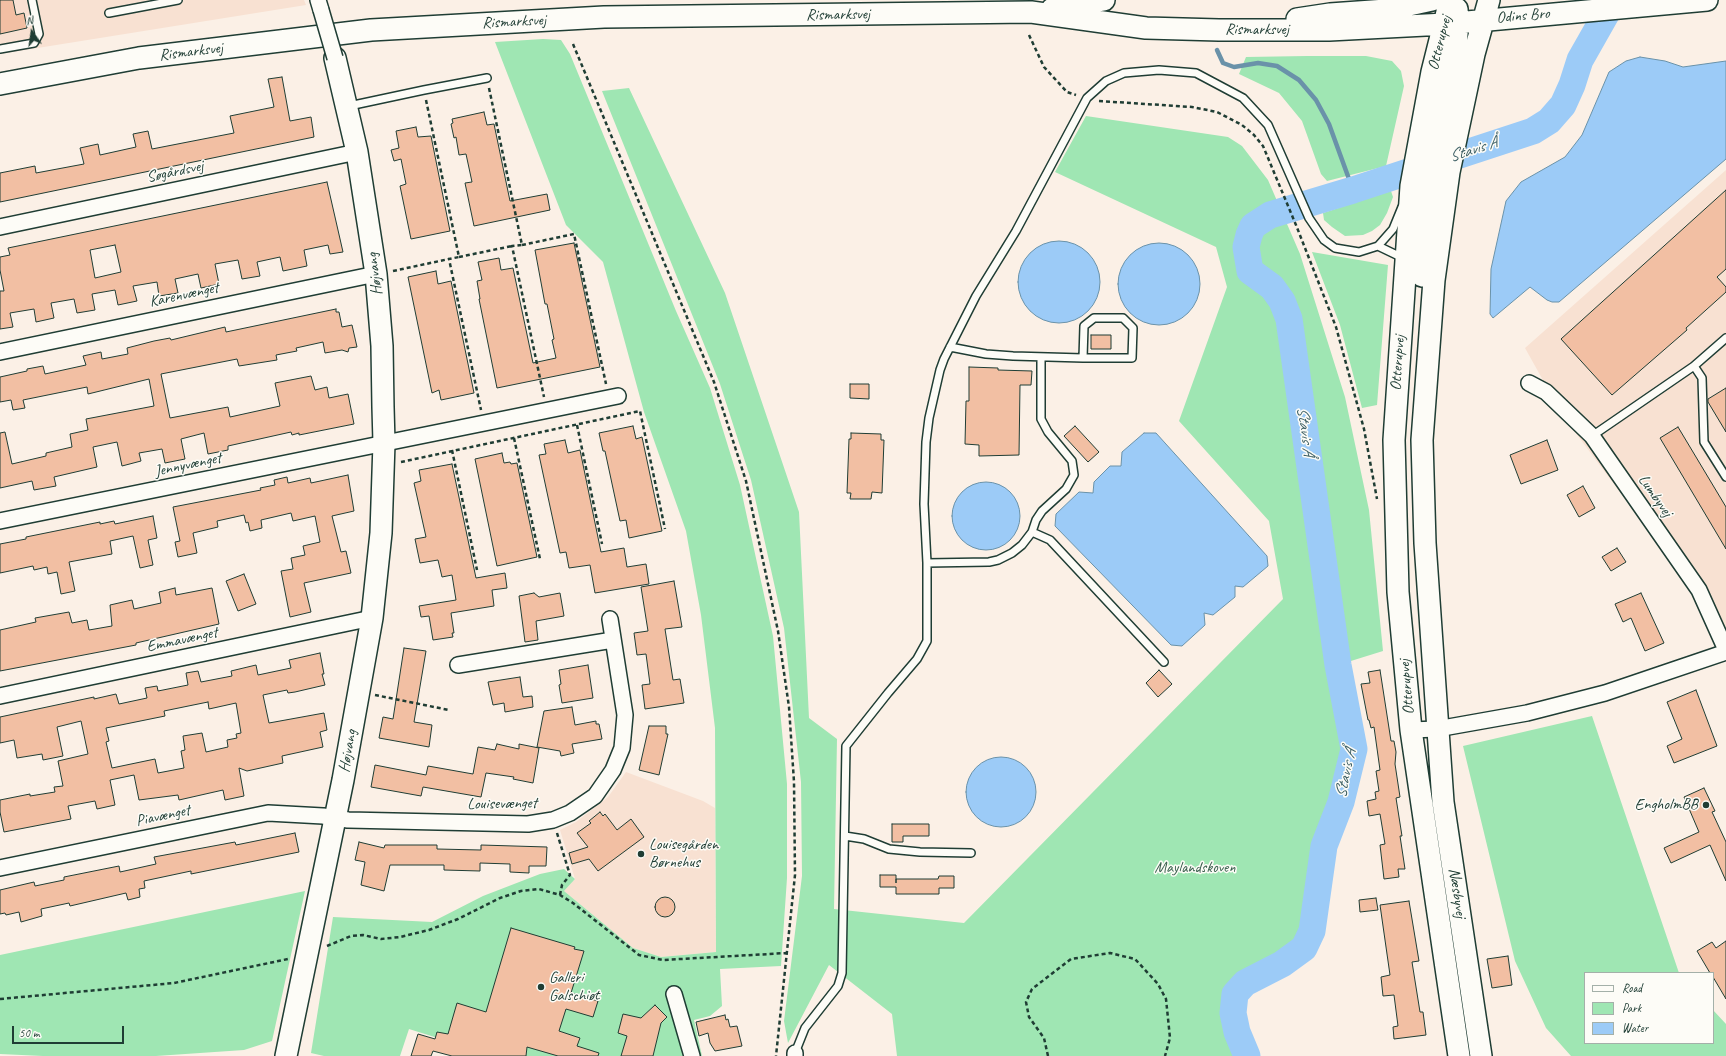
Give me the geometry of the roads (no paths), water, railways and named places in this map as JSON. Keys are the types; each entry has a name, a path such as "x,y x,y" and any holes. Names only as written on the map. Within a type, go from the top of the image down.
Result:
{"main road":[{"name":"Rismarksvej","path":"0,84 139,58 371,30 604,18 1031,12 1104,0"},
{"path":"1220,30 1330,14 1386,10 1432,0"},
{"name":"Odins Bro","path":"1493,5 1559,13 1707,0"},
{"name":"Rismarksvej","path":"1031,12 1146,28 1329,30 1451,18 1493,5"},
{"name":"Otterupvej","path":"1437,729 1425,543 1422,440 1441,175 1447,142 1474,54 1493,5"},
{"path":"1447,142 1455,58 1451,18"},
{"name":"Otterupvej","path":"1411,730 1398,592 1394,440 1413,263 1411,186 1416,152 1432,72 1451,18"},
{"name":"Højvang","path":"286,1056 308,954 359,692 372,618 381,533 384,443 382,346 376,274 357,152 334,58"},
{"path":"1428,353 1422,286 1413,263 1441,175"},
{"name":"Næsbyvej","path":"1437,729 1443,802 1481,1056"},
{"name":"Næsbyvej","path":"1411,730 1459,1056"}],"street":[{"name":"Højvang","path":"320,5 334,58"},
{"name":"Søgårdsvej","path":"0,227 357,152"},
{"name":"Karenvænget","path":"0,352 376,274"},
{"name":"Lumbyvej","path":"1411,730 1437,729 1527,712 1605,693 1726,651 1699,590 1592,436 1546,392 1529,384"},
{"path":"384,443 614,397"},
{"name":"Jennyvænget","path":"0,522 384,443"},
{"name":"Emmavænget","path":"0,696 372,618"},
{"name":"Louisevænget","path":"335,818 348,820 528,824 553,820 570,813 595,796 613,770 622,748 625,715 610,619"},
{"path":"458,665 613,640"},
{"name":"Piavænget","path":"0,868 268,813 335,818"},
{"path":"674,994 692,1056"}],"lane":[{"path":"0,49 34,43 39,34 32,0"},
{"path":"109,13 178,0"},
{"path":"795,1055 805,1028 841,980 846,746 917,659 927,641 924,504 926,442 934,395 944,359 976,296 1016,231 1086,98 1106,81 1124,73 1159,70 1196,74 1243,98 1268,125 1309,218 1324,240 1335,248 1359,252 1378,246 1393,229 1411,186"},
{"path":"347,107 486,78"},
{"path":"1378,246 1413,263"},
{"path":"950,347 986,354 1041,357 1083,358 1132,358 1133,328 1123,318 1094,318 1084,326 1083,358"},
{"path":"1592,436 1694,366 1726,338"},
{"path":"926,563 989,562 998,560 1018,549 1032,532 1036,520 1042,511 1066,489 1074,476 1072,462 1048,432 1041,419 1041,357"},
{"path":"1694,366 1702,378 1704,442 1726,477"},
{"path":"1032,532 1050,540 1164,662"},
{"path":"845,836 864,839 889,849 920,852 971,853"}],"water":[{"path":"1640,57 1665,61 1683,67 1726,61 1726,159 1559,302 1547,300 1530,287 1493,318 1490,314 1491,269 1506,201 1521,182 1565,157 1582,135 1609,72 1626,61"},
{"path":"1059,241 1075,244 1088,253 1097,266 1100,282 1097,298 1088,311 1075,320 1059,323 1043,320 1030,311 1021,298 1018,282 1021,266 1030,253 1043,244"},
{"path":"1159,243 1175,246 1188,255 1197,268 1200,284 1197,300 1188,313 1175,322 1159,325 1143,322 1130,313 1121,300 1118,284 1121,268 1130,255 1143,246"},
{"path":"1144,433 1156,433 1267,556 1268,566 1243,587 1235,586 1235,597 1213,615 1204,613 1205,625 1182,646 1171,645 1055,526 1056,514 1079,492 1093,493 1094,482 1110,466 1121,466 1122,452"},
{"path":"979,482 993,482 1005,488 1014,497 1020,509 1018,529 1010,540 999,548 993,550 979,550 973,548 962,540 954,529 952,523 952,509 954,503 962,492 973,484"},
{"path":"994,757 1008,757 1021,763 1030,772 1034,778 1036,792 1034,806 1026,817 1015,825 1008,827 994,827 987,825 976,817 968,806 966,799 966,785 968,778 976,767 987,759"}],"waterway":[{"name":"Stavis Å","path":"1247,1056 1237,1032 1233,1013 1235,994 1245,983 1282,964 1304,948 1312,931 1324,846 1341,802 1354,749 1338,665 1289,319 1282,301 1272,287 1250,271 1246,247 1249,235 1253,226 1270,215 1353,190 1533,131 1549,121 1563,105 1572,85 1580,60 1614,0"},
{"path":"1217,50 1223,63 1234,67 1258,63 1277,66 1299,80 1316,100 1329,124 1353,190"}],"place":[{"name":"EngholmBB","path":"1706,805"},
{"name":"Louisegården Børnehus","path":"641,854"},
{"name":"Galleri Galschiøt","path":"541,987"}],"park label":[{"name":"Maylandskoven","path":"1195,868"}]}
